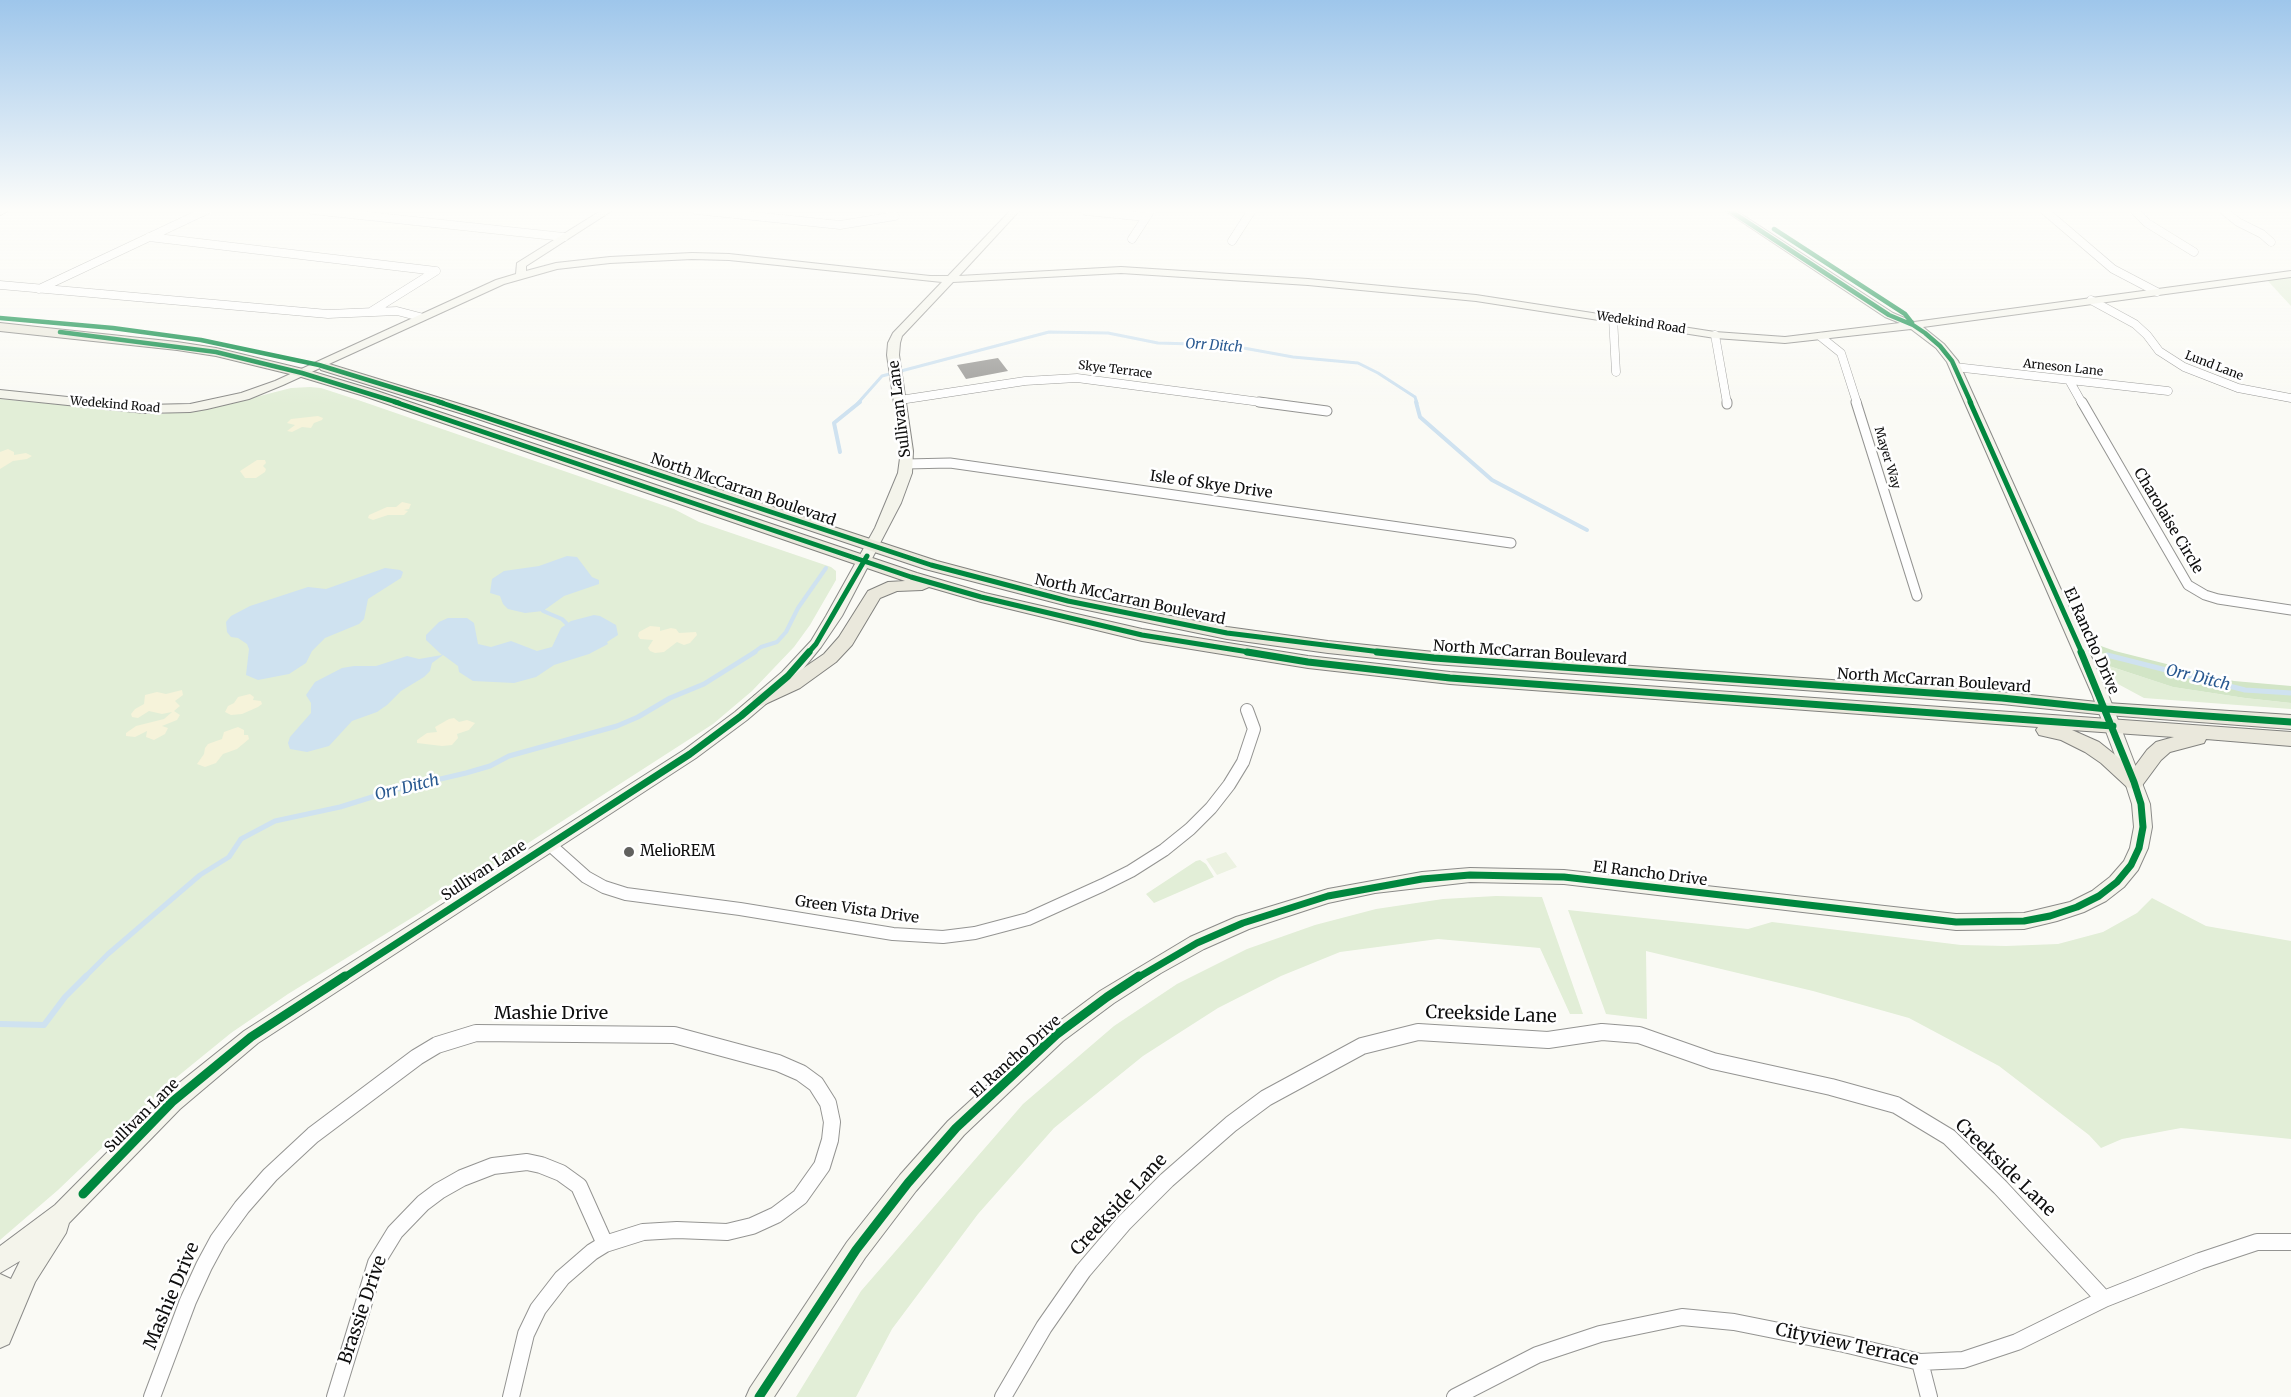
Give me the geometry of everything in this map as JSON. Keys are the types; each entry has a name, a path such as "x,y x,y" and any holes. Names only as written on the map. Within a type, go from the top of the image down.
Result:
{"main road":[{"name":"North McCarran Boulevard","path":"0,318 113,328 201,340 319,365 471,412 868,554 935,584 980,597 1142,635 1308,662 1450,678 1991,717 2110,717 2291,722"},
{"name":"North McCarran Boulevard","path":"0,327 177,346 216,352 302,373 868,554 931,565 1068,602 1227,632 1328,648 1443,659 1992,697 2230,735 2291,739"},
{"path":"761,700 793,684 830,658 846,641 868,602 878,592 894,586 935,584"},
{"path":"1991,717 2073,738 2108,758 2134,782 2154,755 2163,747 2193,739 2230,735"}],"street":[{"path":"39,289 68,275"},
{"path":"370,312 429,275"},
{"name":"Wedekind Road","path":"0,394 145,409 190,408 252,394 302,373 483,288 520,275"},
{"name":"Wedekind Road","path":"910,275 950,279 1022,275"},
{"name":"Sullivan Lane","path":"0,1261 40,1232 83,1194 172,1102 251,1037 690,754 761,700 788,676 816,644 868,554 894,503 906,464 907,451 893,355 894,343 904,327 954,275"},
{"name":"Wedekind Road","path":"1193,275 1425,292 1613,318 1715,335 1785,340 1913,325 2282,275"},
{"name":"El Rancho Drive","path":"1827,275 1889,316 1913,325"},
{"name":"El Rancho Drive","path":"760,1397 856,1250 908,1183 956,1128 1056,1035 1107,997 1154,967 1204,940 1252,920 1328,896 1375,886 1470,875 1564,877 1956,922 1990,923 2024,921 2050,916 2077,907 2099,896 2117,882 2131,865 2139,848 2143,827 2141,804 2110,717 1955,367 1940,346 1913,325 1905,314 1845,275"},
{"path":"2125,275 2157,292"},
{"path":"0,285 328,314 397,311 420,317"},
{"name":"Lund Lane","path":"2091,300 2135,324 2147,335 2159,351 2184,367 2238,388 2291,398"},
{"path":"1613,318 1616,372"},
{"path":"1715,335 1727,404"},
{"name":"Mayer Way","path":"1820,337 1841,353 1917,596"},
{"name":"Arneson Lane","path":"1955,367 2168,391"},
{"name":"Skye Terrace","path":"900,400 1025,380 1069,378 1327,411"},
{"name":"Charolaise Circle","path":"2069,380 2188,585 2205,595 2218,599 2291,610"},
{"name":"Isle of Skye Drive","path":"906,464 950,463 1511,543"},
{"name":"Green Vista Drive","path":"549,844 586,877 604,887 626,894 740,909 893,934 943,937 975,933 1028,919 1103,885 1164,850 1190,829 1211,808 1229,785 1243,762 1254,729 1247,710"},
{"name":"Creekside Lane","path":"1003,1397 1044,1326 1083,1271 1124,1223 1167,1180 1224,1130 1266,1098 1362,1046 1418,1032 1548,1040 1602,1032 1638,1035 1713,1061 1831,1087 1896,1105 1949,1137 2000,1187 2104,1299"},
{"name":"Mashie Drive","path":"152,1397 188,1301 204,1266 226,1229 258,1188 285,1160 313,1135 416,1056 452,1040 476,1033 674,1035 778,1063 810,1079 824,1093 832,1122 827,1151 816,1177 790,1206 752,1226 727,1232 657,1231 628,1235 605,1244 581,1260 562,1278 538,1309 526,1334 511,1397"},
{"name":"Brassie Drive","path":"334,1397 376,1263 395,1232 423,1202 462,1178 494,1166 527,1162 561,1173 579,1186 596,1220 605,1244"},
{"name":"Sullivan Lane","path":"5,1324 26,1273 38,1253 83,1194"},
{"name":"Cityview Terrace","path":"1455,1397 1537,1355 1600,1334 1682,1317 1734,1322 1844,1344 1920,1362 1963,1360 2017,1342 2104,1299 2200,1261 2257,1242 2291,1242"},
{"name":"Sullivan Lane","path":"0,1286 7,1293 10,1302 5,1324"},
{"path":"1920,1362 1930,1397"}],"green space":[{"path":"2291,277 2291,306 2267,280"},
{"path":"291,388 321,388 361,401 674,509 699,522 831,567 836,571 836,580 810,625 794,647 752,691 713,724 418,914 288,994 231,1033 172,1081 58,1190 0,1240 0,399 161,414 213,408"},
{"path":"2098,645 2234,681 2291,686 2291,703 2173,687 2109,666"},
{"path":"2109,666 2173,687 2291,703 2291,709 2144,698 2118,684"},
{"path":"1226,852 1237,867 1217,875 1206,859"},
{"path":"1200,860 1206,864 1214,877 1154,903 1146,894 1196,861"},
{"path":"1496,896 1542,897 1583,1014 1570,1014 1540,948 1438,939 1340,952 1281,976 1218,1008 1143,1056 1054,1128 978,1214 892,1329 856,1397 796,1397 861,1291 1023,1104 1114,1026 1177,984 1247,949 1315,925 1376,909 1443,899"},
{"path":"2152,898 2206,926 2291,941 2291,1139 2181,1128 2122,1139 2101,1148 2089,1135 1999,1066 1909,1018 1813,991 1646,951 1647,1019 1606,1014 1568,910 1748,929 1772,922 1961,945 2006,946 2058,944 2103,932 2137,913"}],"sand":[{"path":"318,416 323,418 322,420 314,423 311,428 302,427 292,432 287,431 295,425 287,423 291,419"},
{"path":"8,449 14,452 14,455 26,453 32,456 27,459 13,461 0,469 0,452"},
{"path":"257,460 265,460 266,463 263,466 266,469 265,472 256,478 245,478 240,471"},
{"path":"402,502 411,504 409,509 404,510 408,511 404,515 388,515 373,520 368,518 369,515 387,507 396,507"},
{"path":"650,626 660,627 660,631 671,628 676,629 679,633 696,632 697,635 690,643 684,645 677,642 664,652 655,653 648,648 653,640 640,639 638,636 639,632"},
{"path":"182,690 183,695 175,701 180,706 174,711 180,715 177,720 162,726 168,728 165,734 154,740 146,737 147,731 135,737 126,736 126,733 136,726 164,719 172,712 162,714 149,711 138,718 132,717 131,714 135,709 144,704 145,695 157,692 166,694"},
{"path":"250,694 254,697 253,700 261,701 262,704 242,714 231,715 225,712 228,706 234,703 238,697"},
{"path":"454,718 459,722 467,720 475,723 469,730 457,734 458,738 452,745 442,746 417,743 417,740 427,733 437,732 435,727"},
{"path":"238,727 244,730 244,735 248,735 249,739 237,749 223,754 216,763 205,767 197,764 208,744 222,739 224,732"}],"water":[{"path":"567,556 577,557 592,577 599,580 599,584 564,596 543,611 525,613 508,609 503,604 500,596 490,593 492,579 504,571 539,566"},
{"path":"385,568 400,570 403,572 401,578 368,599 364,619 359,624 325,638 312,651 306,663 289,674 258,680 246,675 249,649 247,644 238,638 231,637 227,632 226,622 231,616 250,606 308,587 326,589"},
{"path":"594,615 600,616 616,625 618,635 607,642 608,644 589,654 554,665 536,677 514,683 473,681 459,672 458,666 443,655 432,663 430,671 424,677 401,691 377,712 352,721 329,746 307,752 290,749 288,743 290,737 311,713 311,703 306,695 315,682 342,668 376,666 407,656 419,659 442,655 426,640 426,635 439,622 448,618 467,618 474,623 478,644 491,647 511,641 537,651 552,647 561,628 571,621"}],"building":[{"path":"998,358 1008,371 966,379 957,365"}],"waterway":[{"name":"Orr Ditch","path":"858,403 882,376 1049,332 1108,333 1158,343 1227,345 1293,357 1358,363 1378,373 1415,397 1417,403"},
{"name":"Orr Ditch","path":"840,452 834,423 860,402"},
{"name":"Orr Ditch","path":"1416,402 1420,417 1492,480 1587,530"},
{"name":"Orr Ditch","path":"753,653 761,647 777,642 786,632 798,608 826,568"},
{"path":"543,611 562,619 567,624"},
{"name":"Orr Ditch","path":"1,1024 44,1025 65,997 108,954 200,875 229,857 241,839 275,821 340,807 398,789 466,773 490,766 509,756 617,726 638,717 670,698 704,684 755,652"},
{"name":"Orr Ditch","path":"2107,655 2245,690 2291,693"}],"cycle path":[{"path":"759,1397 856,1250 908,1183 956,1128 1056,1035 1107,997 1154,967 1197,943 1243,923 1328,896 1375,886 1422,879 1470,875 1564,877 1956,922 1991,923 2024,921 2050,916 2077,907 2099,896 2117,882 2131,865 2139,848 2143,827 2141,804 2100,694 1952,361 1940,346 1925,333 1913,325 1889,315 1828,275"},
{"path":"1845,275 1905,314 1912,323"},
{"path":"0,318 113,328 201,340 319,365 471,412 931,565 1068,601 1227,633 1328,647 1434,658 2002,698 2107,709 2291,722"},
{"path":"60,332 216,352 302,373 369,393 911,577 981,597 1142,635 1308,662 1450,678 2113,726"},
{"path":"83,1194 172,1102 251,1037 690,754 741,716 788,676 816,644 867,556"}],"place":[{"name":"MelioREM","path":"629,852"}]}
